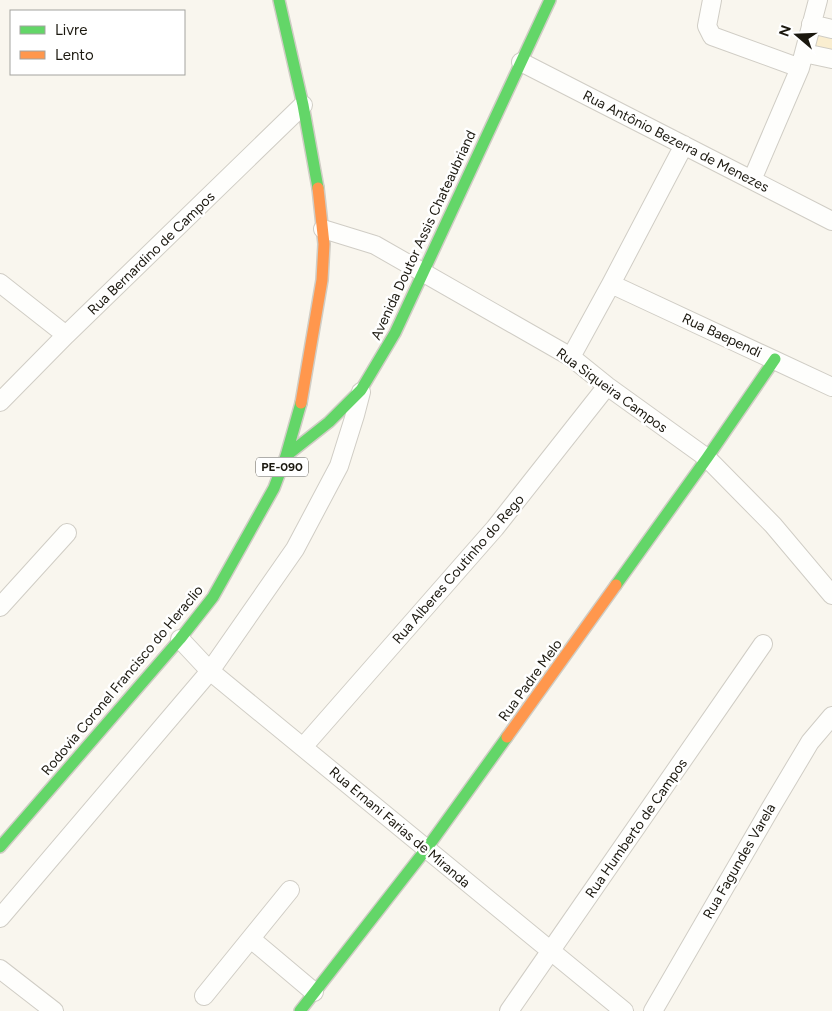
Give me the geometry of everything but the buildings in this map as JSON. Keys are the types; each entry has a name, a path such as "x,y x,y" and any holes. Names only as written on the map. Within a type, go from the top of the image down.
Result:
{"main road":[{"name":"Rodovia Coronel Francisco do Heraclio","path":"0,847 180,639 213,597 274,488 286,456 300,409 322,280 324,244 320,202 303,105 279,0"},
{"name":"Avenida Doutor Assis Chateaubriand","path":"286,456 329,422 361,390 395,333 422,270 550,0"},
{"name":"Rua Padre Melo","path":"300,1011 427,848 707,458 775,360"}],"street":[{"path":"712,0 708,26 712,36 802,60 832,59"},
{"path":"752,180 802,60 818,0"},
{"path":"811,24 832,29"},
{"name":"Rua Antônio Bezerra de Menezes","path":"521,62 832,220"},
{"name":"Rua Bernardino de Campos","path":"0,402 66,335 303,105"},
{"path":"571,357 684,145"},
{"name":"Rua Siqueira Campos","path":"323,229 375,244 571,357 607,386 707,458 773,525 832,596"},
{"path":"0,283 66,335"},
{"name":"Rua Baependi","path":"611,284 832,387"},
{"name":"Rua Alberes Coutinho do Rego","path":"303,747 495,528 607,386"},
{"path":"0,918 210,671 296,549 340,466 356,415 361,390"},
{"path":"0,607 67,533"},
{"name":"Rua Ernani Farias de Miranda","path":"180,639 210,671 624,1011"},
{"name":"Rua Humberto de Campos","path":"509,1011 762,644"},
{"name":"Rua Fagundes Varela","path":"653,1011 810,742 832,716"},
{"path":"204,996 290,890"},
{"path":"251,938 314,992"},
{"path":"0,969 54,1011"}],"shaded area":[{"path":"814,34 832,39 832,55 809,51"}],"traffic: fast":[{"path":"279,0 303,105 318,188"},
{"path":"286,456 329,422 361,390 395,333 550,0"},
{"path":"616,585 775,359"},
{"path":"0,847 180,639 213,597 274,488 286,456 301,403"},
{"path":"300,1011 427,848 507,737"}],"traffic: slow":[{"path":"301,403 322,280 324,244 318,188"},
{"path":"507,737 616,585"}]}
